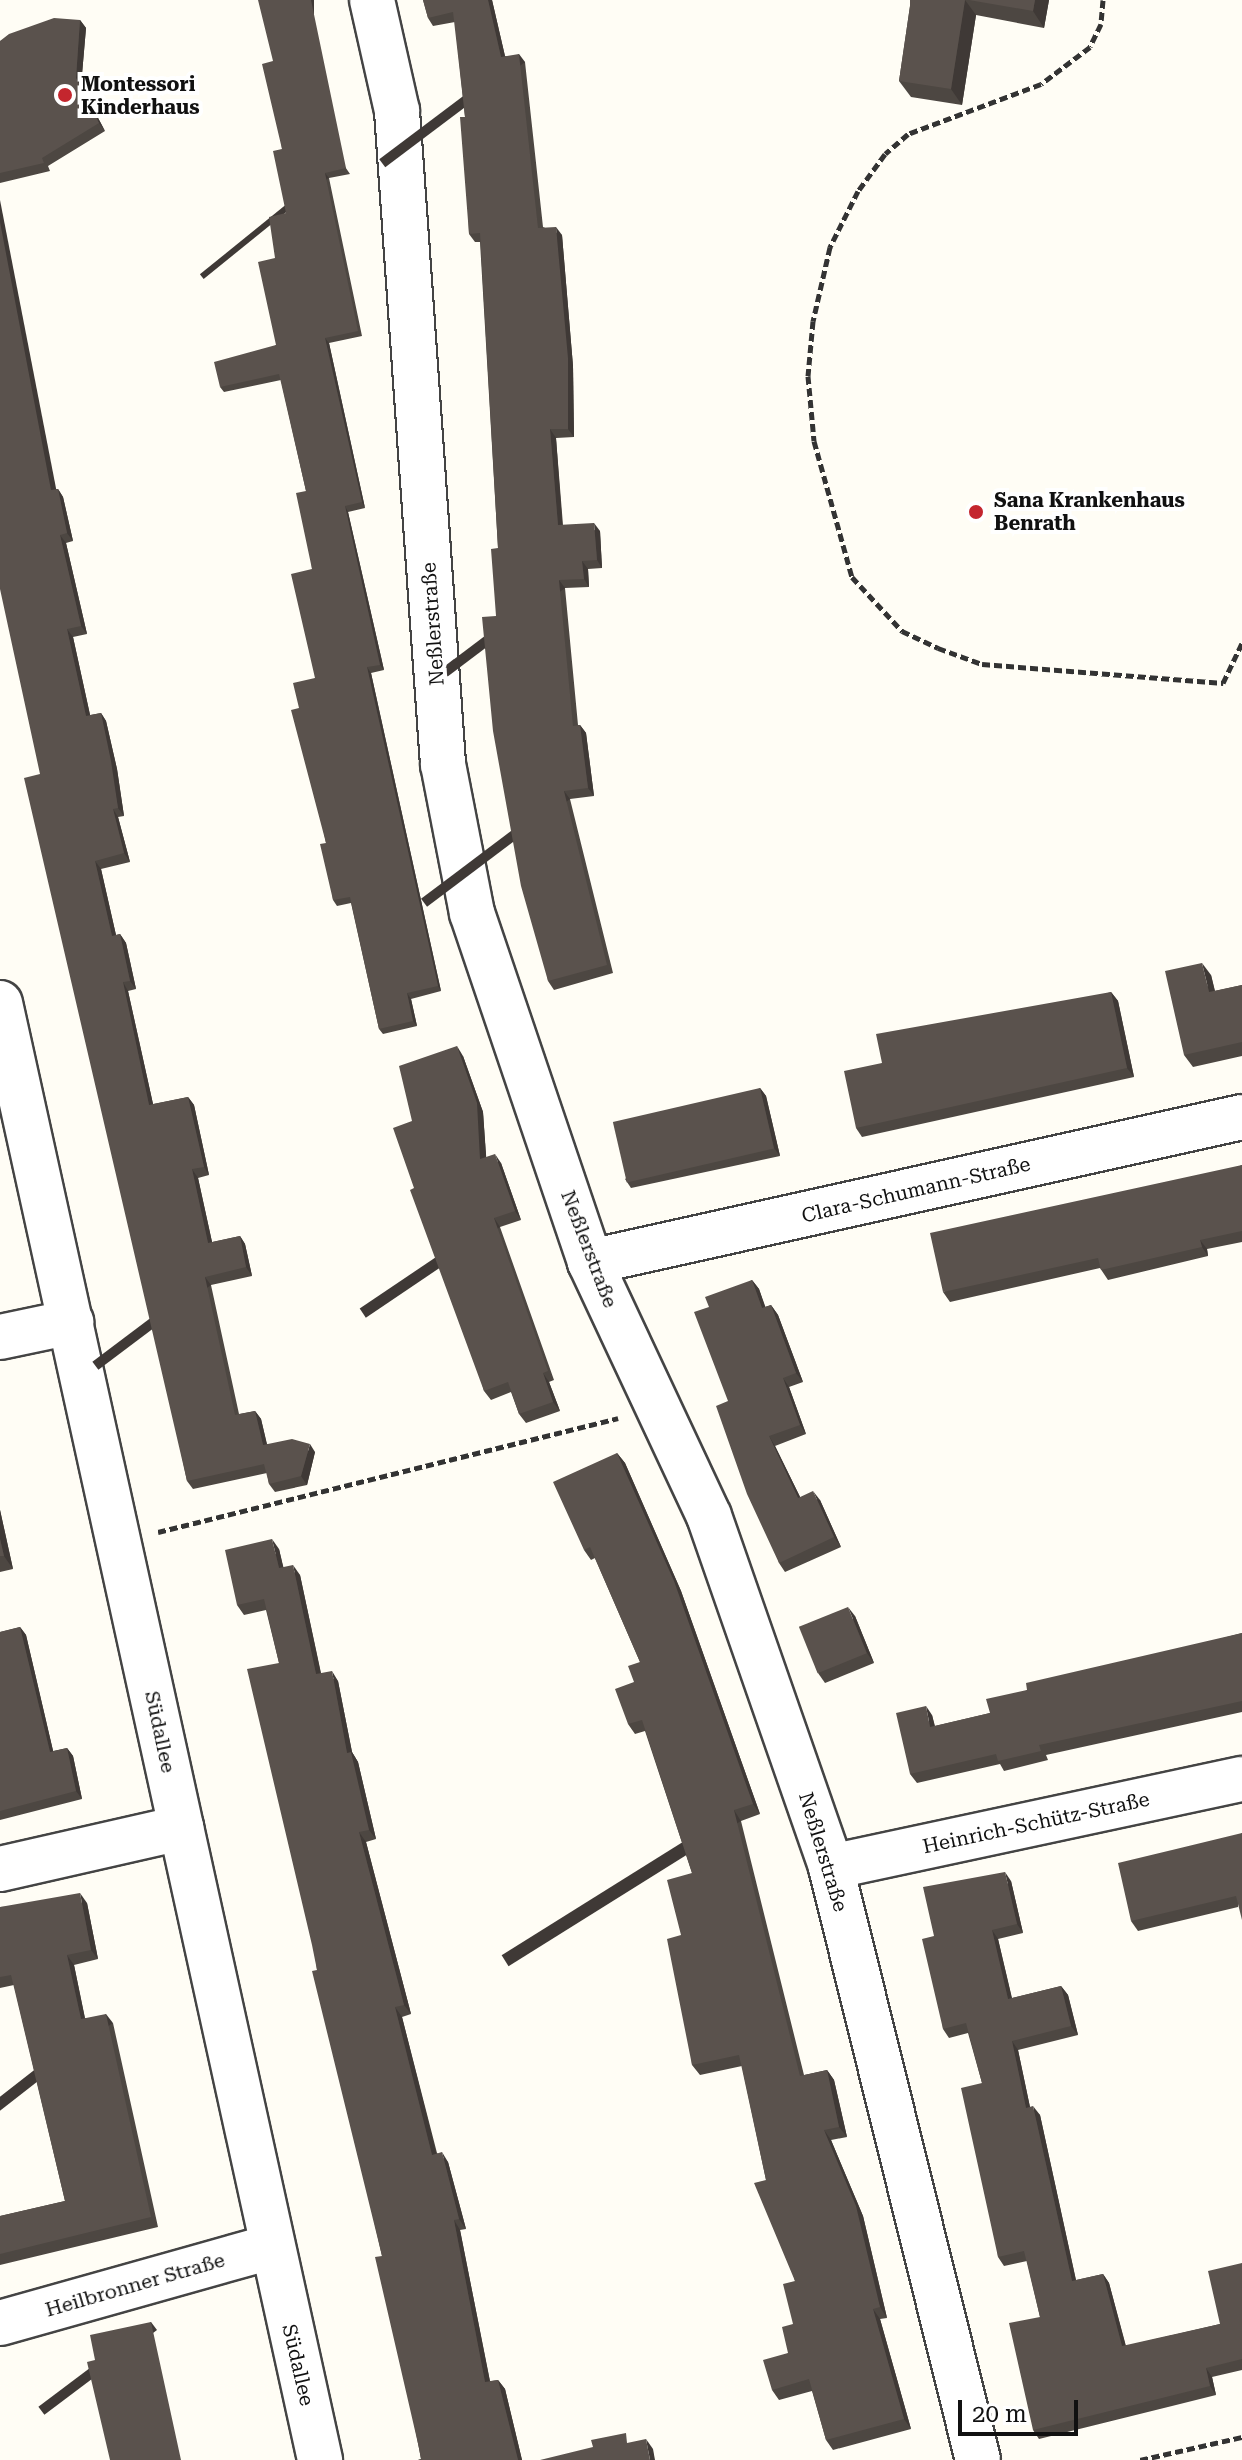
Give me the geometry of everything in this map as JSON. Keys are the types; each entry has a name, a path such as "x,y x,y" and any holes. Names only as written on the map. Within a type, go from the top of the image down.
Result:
{"street":[{"name":"Neßlerstraße","path":"372,0 397,111 443,764 472,913 590,1262 709,1516 831,1867 978,2460"},
{"name":"Südallee","path":"0,1003 320,2460"},
{"name":"Clara-Schumann-Straße","path":"590,1262 1242,1117"},
{"path":"0,1337 71,1322"},
{"name":"Heinrich-Schütz-Straße","path":"831,1867 1242,1779"},
{"path":"0,1869 181,1828"},
{"name":"Heilbronner Straße","path":"0,2323 271,2247"}],"path":[{"path":"1103,0 1101,24 1090,47 1041,84 908,134 885,154 858,191 830,247 813,321 808,376 814,441 852,577 902,631 938,648 982,664 1223,683 1242,643"},
{"path":"118,1541 605,1423 657,1404"},
{"path":"1140,2460 1242,2437"}],"building":[{"path":"258,0 311,0 346,168 325,173 358,331 325,338 362,502 345,506 380,665 367,667 438,986 407,993 413,1021 379,1029 350,897 333,900 320,844 326,843 291,710 299,708 293,683 315,678 291,574 312,569 296,493 306,491 279,374 220,387 214,362 276,345 258,262 275,258 269,217 286,213 273,151 282,149 262,64 273,61"},
{"path":"423,0 488,0 501,57 519,54 538,228 556,227 568,358 568,429 550,429 558,525 594,523 597,560 582,561 584,579 559,580 573,726 580,725 588,788 564,791 607,965 548,981 521,886 493,731 482,617 496,616 491,549 498,548 480,233 469,234 460,117 465,117 453,12 428,18"},
{"path":"910,0 965,0 951,89 899,81"},
{"path":"969,0 1035,0 1033,11"},
{"path":"54,18 80,20 76,78 99,123 42,158 44,163 0,173 0,41 9,34"},
{"path":"0,222 51,490 58,489 67,533 60,535 81,626 67,629 86,716 101,713 111,761 118,808 113,809 124,853 95,861 112,936 120,934 130,981 123,982 149,1105 188,1097 204,1167 192,1169 208,1243 240,1236 246,1267 205,1277 235,1415 255,1411 263,1445 292,1439 310,1444 301,1476 269,1484 264,1464 187,1481 24,778 40,774 0,589"},
{"path":"1202,963 1209,992 1242,985 1242,1042 1184,1055 1165,971"},
{"path":"1111,992 1127,1068 856,1128 844,1071 882,1063 876,1034"},
{"path":"457,1046 477,1103 480,1159 495,1154 515,1211 494,1218 548,1371 543,1373 553,1402 519,1414 508,1382 484,1391 410,1190 414,1188 393,1128 412,1121 399,1066"},
{"path":"760,1088 774,1148 627,1182 613,1122"},
{"path":"1242,1165 1242,1231 1200,1240 1202,1247 1101,1270 1098,1258 943,1292 930,1233"},
{"path":"752,1280 762,1308 771,1305 796,1373 783,1378 800,1425 769,1436 798,1498 813,1491 834,1537 779,1563 747,1494 716,1406 728,1401 694,1312 709,1307 705,1297"},
{"path":"617,1453 674,1581 753,1804 734,1810 800,2076 827,2070 839,2127 824,2130 856,2206 880,2307 873,2309 904,2419 826,2440 809,2379 772,2390 763,2360 788,2353 782,2327 793,2324 783,2284 795,2281 754,2183 766,2180 739,2055 692,2065 667,1939 681,1935 667,1880 692,1873 642,1720 628,1724 615,1689 634,1682 628,1666 640,1662 590,1547 584,1550 553,1482"},
{"path":"272,1539 279,1568 293,1565 316,1674 332,1671 347,1753 351,1752 369,1830 359,1832 404,2005 395,2007 432,2155 442,2152 459,2219 454,2220 485,2382 498,2380 518,2460 418,2460 421,2459 419,2448 375,2257 382,2256 312,1971 317,1970 312,1945 247,1669 279,1663 264,1599 237,1605 225,1550"},
{"path":"848,1607 867,1653 818,1673 799,1627"},
{"path":"20,1627 50,1752 67,1748 76,1791 0,1811 0,1632"},
{"path":"1242,1633 1242,1701 1039,1745 1041,1751 998,1761 996,1754 910,1774 896,1713 926,1706 930,1727 990,1713 986,1699 1027,1690 1026,1683"},
{"path":"1242,1833 1242,1920 1236,1896 1131,1921 1118,1863"},
{"path":"1005,1872 1017,1924 992,1930 1008,1999 1061,1986 1071,2026 1012,2041 1026,2108 1033,2106 1072,2281 1103,2274 1122,2346 1220,2324 1208,2271 1242,2263 1242,2359 1206,2368 1210,2386 1033,2430 1009,2323 1040,2317 1024,2251 998,2257 961,2088 982,2083 966,2023 943,2029 922,1939 934,1936 923,1887"},
{"path":"80,1893 91,1950 67,1955 81,2019 106,2014 151,2217 0,2254 0,2216 65,2201 11,1975 0,1977 0,1907"},
{"path":"151,2322 181,2460 110,2460 87,2362 95,2360 90,2335"},
{"path":"626,2433 627,2443 646,2439 650,2460 540,2460 593,2447 591,2440"}],"place":[{"name":"Montessori Kinderhaus","path":"65,95"},
{"name":"Sana Krankenhaus Benrath","path":"976,512"}]}
